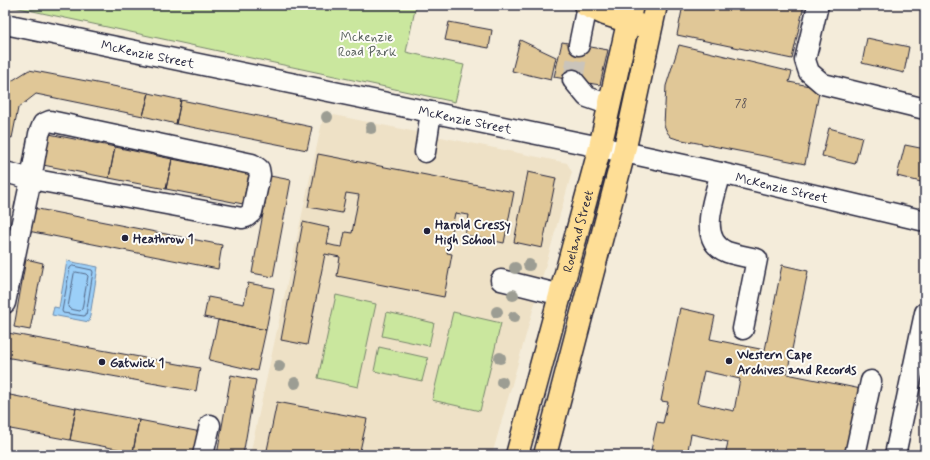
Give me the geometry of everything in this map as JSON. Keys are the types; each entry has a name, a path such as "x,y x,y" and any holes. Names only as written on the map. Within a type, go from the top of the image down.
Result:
{"main road":[{"name":"Roeland Street","path":"545,455 624,152 656,5"},
{"path":"586,6 630,13 650,29"},
{"name":"Roeland Street","path":"517,455 600,148 630,13"}],"street":[{"path":"818,5 805,60 809,72 823,84 925,109"},
{"path":"579,45 586,6"},
{"name":"McKenzie Street","path":"5,24 624,152 721,173 925,221"},
{"path":"574,80 587,97 610,105"},
{"path":"425,152 431,112"},
{"path":"5,172 31,178 242,218 246,217 252,212 260,175 258,169 252,164 50,121 43,124 40,128 31,178 5,303"},
{"path":"721,173 708,224 713,242 726,252 757,259 743,329"},
{"path":"501,280 561,295"},
{"path":"896,455 925,315"},
{"path":"855,455 871,381"},
{"path":"203,455 210,425"}],"shaded area":[{"name":"Harold Cressy High School","path":"324,113 567,163 572,172 492,455 250,455"}],"green space":[{"name":"Mckenzie Road Park","path":"5,5 416,5 406,52 464,65 455,102"},
{"path":"336,295 376,304 358,387 318,378"},
{"path":"387,312 434,323 429,346 382,336"},
{"path":"453,312 501,323 480,411 432,400"},
{"path":"379,347 428,358 422,381 374,371"}],"water":[{"path":"67,261 98,267 89,322 52,315 54,307 59,308"}],"building":[{"path":"683,5 804,5 792,59 677,35"},
{"path":"449,22 492,30 489,48 445,40"},
{"path":"867,38 909,47 904,73 862,63"},
{"path":"520,40 556,57 551,80 512,71"},
{"path":"562,42 608,50 600,85 554,77"},
{"path":"679,45 792,72 789,82 820,88 805,164 671,137 664,125 666,86"},
{"path":"29,70 149,93 143,116 36,94 18,108 12,138 5,136 5,85"},
{"path":"149,93 181,100 176,124 143,116"},
{"path":"181,100 312,127 307,150 176,124"},
{"path":"829,128 862,137 855,164 822,156"},
{"path":"49,134 115,147 109,178 43,165"},
{"path":"905,145 925,149 925,183 897,176"},
{"path":"115,147 172,159 166,189 109,178"},
{"path":"318,154 514,192 504,243 465,235 469,215 455,213 447,253 452,254 444,297 337,276 340,257 325,254 307,345 281,340 303,222 330,228 327,244 335,246 342,247 345,232 352,233 359,195 346,193 342,213 308,207"},
{"path":"172,159 249,174 243,204 166,189"},
{"path":"528,172 556,178 542,248 514,242"},
{"path":"270,176 291,180 273,277 252,273"},
{"name":"Heathrow 1","path":"33,208 222,245 218,269 28,231"},
{"path":"26,259 43,263 30,330 14,327"},
{"name":"Western Cape Archives and Records","path":"782,265 808,271 787,374 861,389 848,455 725,455 728,442 691,434 687,455 650,455 657,422 663,423 668,402 661,401 680,308 715,316 710,339 765,350","holes":["704,371 740,379 734,411 697,403"]},
{"path":"248,283 274,288 266,330 204,317 208,297 244,304"},
{"path":"218,320 266,330 257,371 209,360"},
{"name":"Gatwick 1","path":"8,333 200,368 196,391 5,357"},
{"path":"231,375 256,380 243,455 217,455"},
{"path":"5,394 76,408 70,440 5,428"},
{"path":"277,402 367,419 359,455 266,455"},
{"path":"76,408 139,420 133,452 70,440"},
{"path":"139,420 201,432 196,455 147,455 133,452"},
{"path":"925,427 925,455 919,455"}],"tunnel":[{"path":"573,80 579,45"}],"place":[{"name":"Harold Cressy High School","path":"427,231"},
{"name":"Heathrow 1","path":"125,238"},
{"name":"Western Cape Archives and Records","path":"729,361"},
{"name":"Gatwick 1","path":"102,362"}]}
